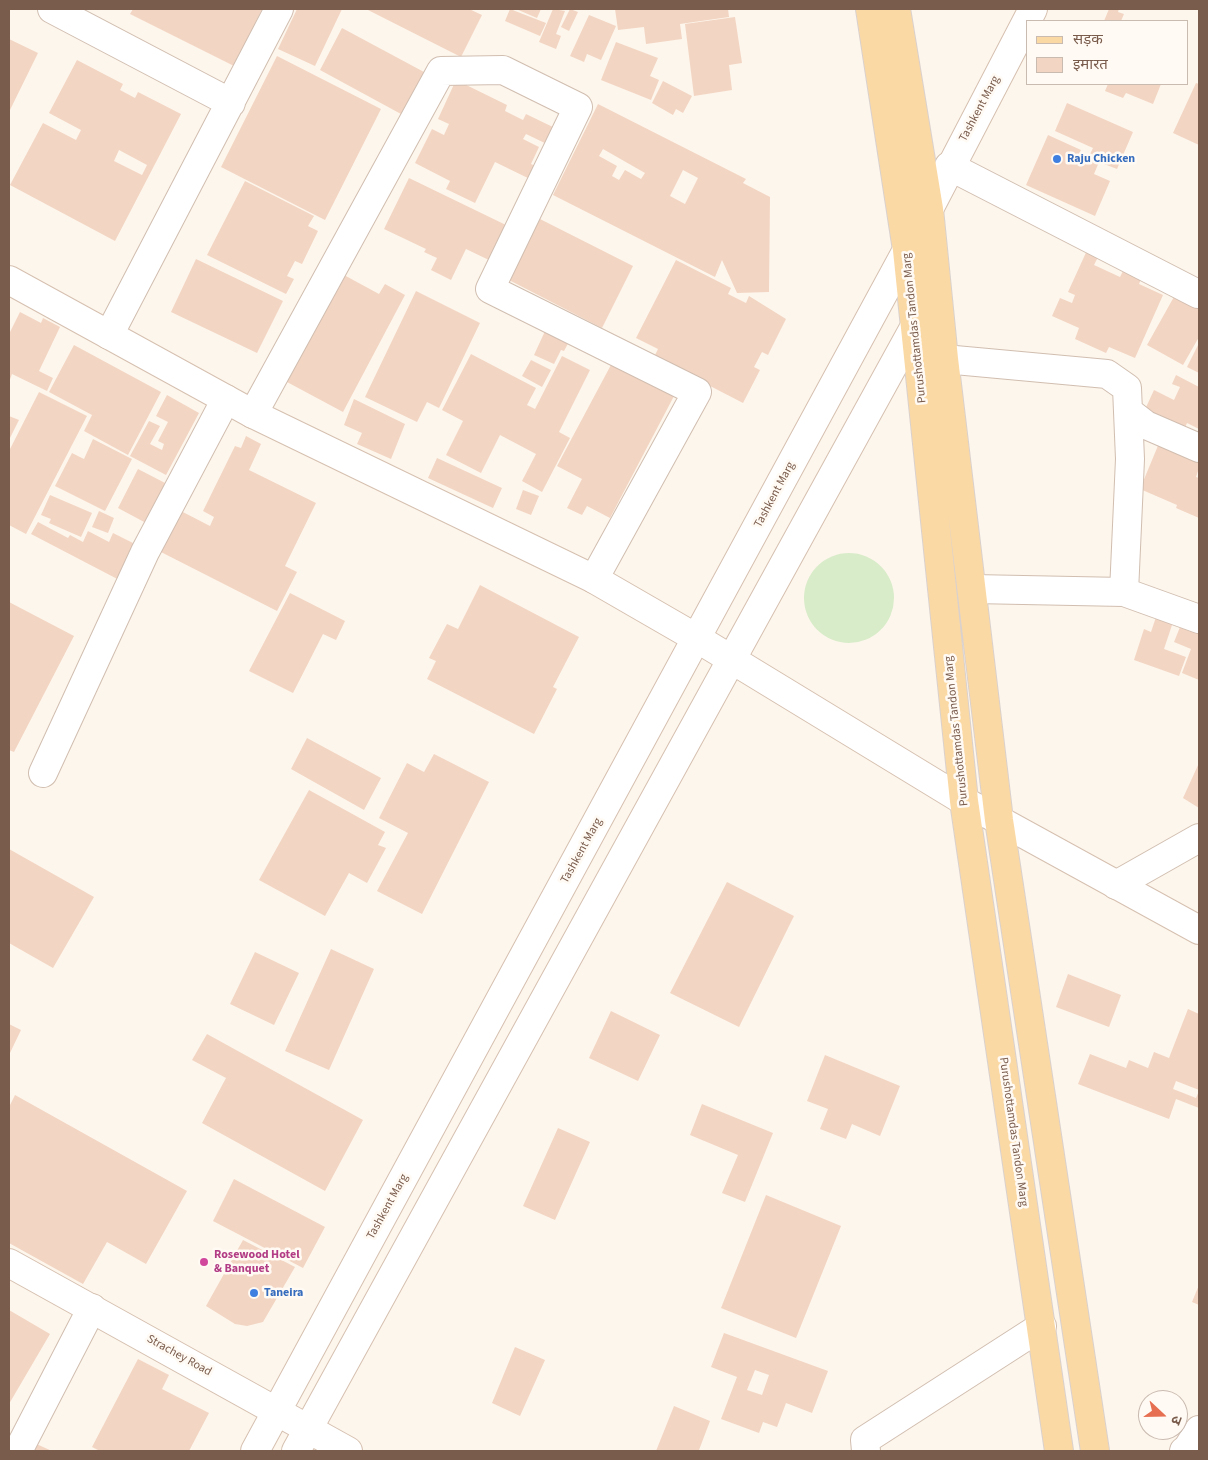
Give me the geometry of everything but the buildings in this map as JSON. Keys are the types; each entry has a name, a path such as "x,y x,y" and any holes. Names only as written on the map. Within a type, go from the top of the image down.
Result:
{"main road":[{"name":"Purushottamdas Tandon Marg","path":"870,9 907,250 964,801 1059,1451"},
{"path":"896,9 928,209 944,360 973,589 999,820 1095,1451"}],"street":[{"path":"52,9 231,103"},
{"path":"109,335 279,9"},
{"name":"Tashkent Marg","path":"928,209 1026,22"},
{"path":"253,414 441,71 503,70 578,107 490,288 697,392 594,579"},
{"path":"949,166 1198,294"},
{"name":"Tashkent Marg","path":"255,1451 698,639 907,250"},
{"path":"9,280 253,414 594,579 698,639 964,801 1199,930"},
{"path":"302,1440 915,326"},
{"path":"944,360 1107,374 1127,388 1130,459 1124,592"},
{"path":"42,773 145,552 226,399"},
{"path":"1128,411 1139,421 1199,448"},
{"path":"973,589 1124,592 1199,619"},
{"path":"1116,885 1199,838"},
{"name":"Strachey Road","path":"9,1263 276,1410 302,1440 348,1451"},
{"path":"18,1451 92,1308"},
{"path":"866,1451 865,1440 1042,1326"},
{"path":"1184,1451 1199,1430"}],"green space":[{"path":"849,553 866,556 881,566 891,581 894,598 891,615 881,630 866,640 849,643 832,640 817,630 807,615 804,598 807,581 817,566 832,556"}],"place":[{"name":"Raju Chicken","path":"1057,159"},
{"name":"Rosewood Hotel & Banquet","path":"204,1262"},
{"name":"Taneira","path":"254,1293"}]}
